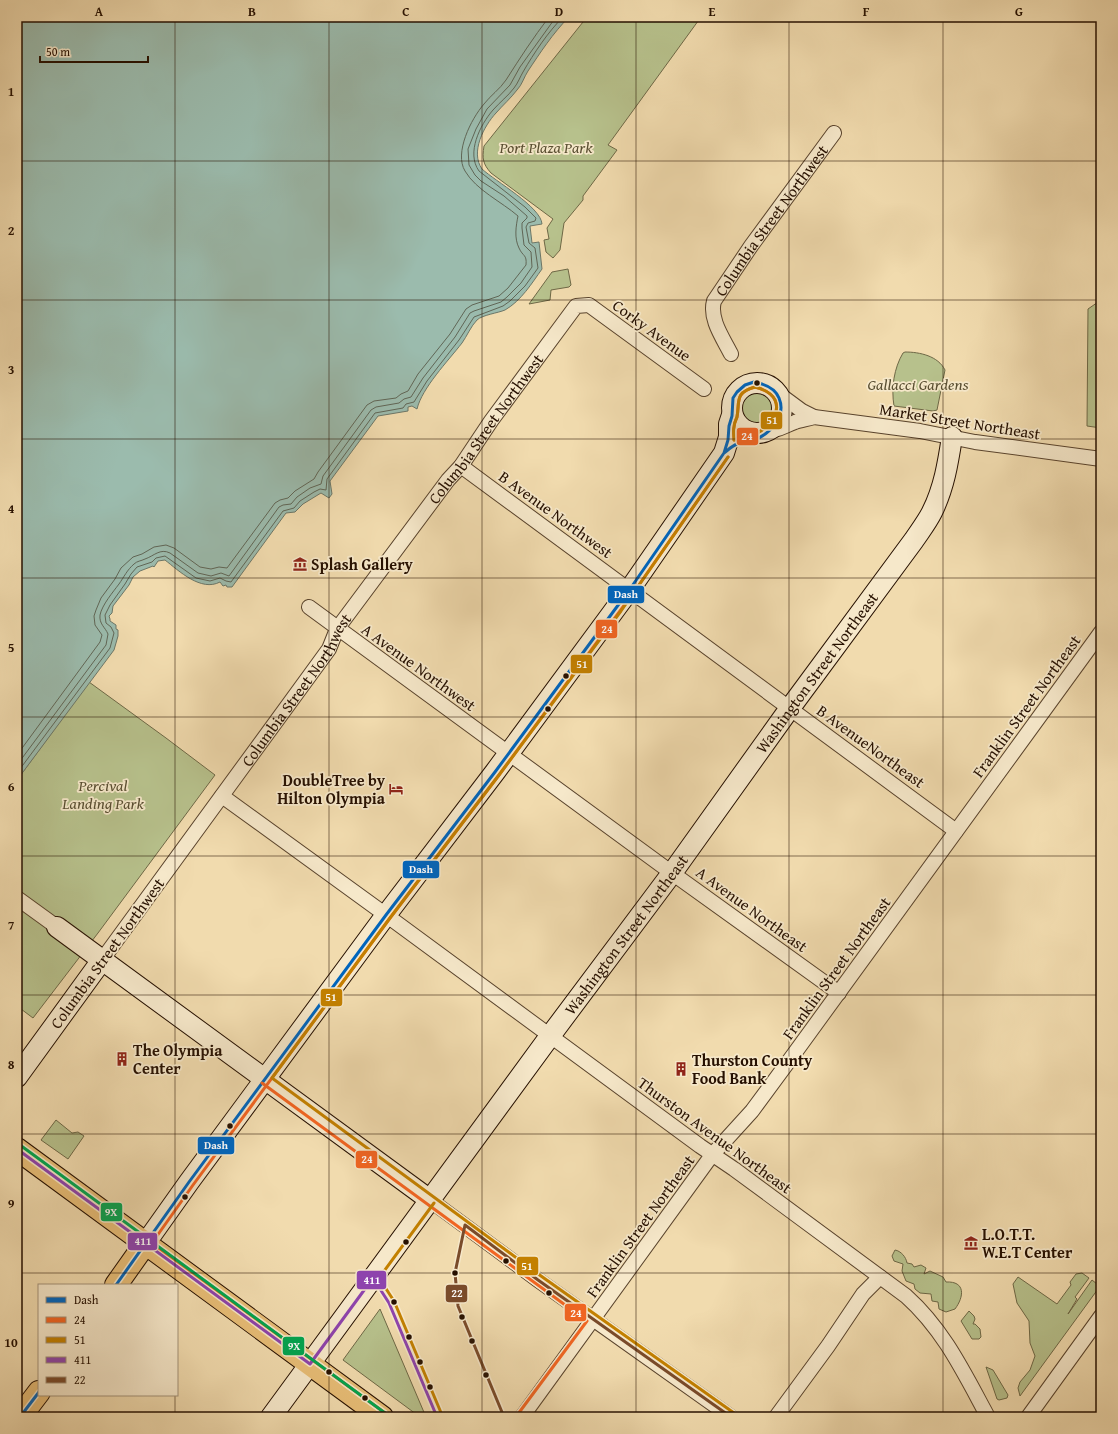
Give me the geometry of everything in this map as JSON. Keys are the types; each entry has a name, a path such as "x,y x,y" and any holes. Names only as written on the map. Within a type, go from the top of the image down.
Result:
{"main road":[{"path":"17,1149 382,1417"},
{"path":"117,1284 145,1244"}],"street":[{"name":"Columbia Street Northwest","path":"731,354 714,319 712,307 714,301 751,246 834,133"},
{"name":"Corky Avenue","path":"577,306 589,305 704,389"},
{"name":"Columbia Street Northwest","path":"17,1077 330,647 337,629 448,480 462,466 491,421 577,306"},
{"path":"145,1244 386,915 509,754 630,589 724,453 729,436 729,424 732,415 732,399 736,392 749,383 763,383 775,391 779,396 782,409 777,422 752,441 738,444 724,453"},
{"name":"Market Street Northeast","path":"775,391 802,411 814,417 920,431 1101,459"},
{"path":"732,415 740,427 746,431 760,433 767,431"},
{"name":"Market Street Northeast","path":"767,431 775,431 796,422 814,417"},
{"name":"Washington Street Northeast","path":"271,1417 550,1036 672,873 932,513 948,469 952,437"},
{"name":"B Avenue Northwest","path":"462,466 630,589"},
{"name":"B AvenueNortheast","path":"630,589 956,831"},
{"name":"A Avenue Northwest","path":"309,607 509,754"},
{"name":"Franklin Street Northeast","path":"522,1417 594,1320 712,1155 752,1111 1101,632"},
{"name":"A Avenue Northeast","path":"509,754 839,993"},
{"name":"Thurston Avenue Northeast","path":"222,796 906,1296 931,1320 942,1336 988,1417"},
{"path":"17,898 594,1320 731,1417"},
{"path":"776,1417 828,1346 863,1294 880,1277"},
{"path":"1028,1417 1101,1316"}],"green space":[{"name":"Port Plaza Park","path":"587,17 701,17 608,145 617,150 583,196 583,200 564,223 560,250 553,258 546,252 544,240 549,239 547,228 553,219 491,173 486,167 484,161 484,146"},
{"path":"568,269 571,285 569,287 551,290 550,300 529,304 552,272"},
{"path":"1101,300 1101,428 1087,426 1088,309"},
{"name":"Gallacci Gardens","path":"905,352 922,354 933,358 942,365 945,370 937,410 933,411 894,406 894,378 897,365"},
{"path":"757,389 767,392 773,398 776,408 773,418 767,424 757,427 747,424 741,418 738,408 741,398 747,392"},
{"name":"Percival Landing Park","path":"89,682 215,775 33,1018 17,1006 17,780"},
{"path":"56,1120 72,1133 78,1132 84,1136 68,1159 41,1140"},
{"path":"895,1250 903,1255 907,1263 912,1264 914,1267 921,1265 926,1268 924,1274 930,1271 943,1277 946,1282 957,1284 960,1287 961,1295 955,1309 946,1312 939,1309 938,1302 932,1301 931,1294 920,1293 915,1289 914,1284 906,1281 902,1271 903,1264 894,1261 892,1256"},
{"path":"1082,1273 1089,1278 1075,1297 1077,1299 1068,1314 1092,1280 1097,1284 1098,1289 1020,1396 1018,1388 1020,1382 1030,1370 1035,1356 1030,1343 1029,1321 1017,1303 1013,1284 1018,1277 1057,1304 1071,1285 1070,1282 1076,1274"},
{"path":"380,1309 426,1417 420,1417 343,1360"},
{"path":"969,1311 975,1319 973,1324 980,1329 981,1337 979,1339 972,1339 961,1321"},
{"path":"986,1367 993,1370 1008,1395 1007,1398 997,1399"}],"water":[{"path":"17,17 569,17 542,50 519,88 491,118 483,132 477,155 482,169 526,202 540,217 542,224 530,226 532,243 539,242 542,269 521,297 511,306 505,310 479,318 477,320 462,343 424,392 417,409 412,406 408,407 408,411 378,416 330,481 332,494 329,498 321,493 303,504 295,512 286,513 232,587 227,587 226,585 223,586 220,582 205,584 198,582 191,579 165,560 158,561 154,567 153,566 140,571 133,577 129,585 113,606 112,613 109,616 110,621 116,625 116,629 118,630 114,650 17,780"}],"transit line":[{"name":"Dash","path":"754,382 769,387 775,392 779,398 781,412 775,424 765,434 752,441 735,445 724,453 732,416 733,398 745,385 754,382"},
{"name":"24","path":"755,387 766,391 775,400 776,412 774,418 765,428 760,431 747,437 734,440 734,429 739,398 748,389 755,387"},
{"name":"51","path":"755,387 766,391 775,400 776,412 774,418 765,428 760,431 747,437 734,440 734,429 739,398 748,389 755,387"},
{"name":"Dash","path":"117,1284 189,1182 386,915 495,772 630,589 724,453"},
{"name":"24","path":"385,1413 152,1243 390,918 499,775 634,592 728,457"},
{"name":"51","path":"728,457 621,611 390,918 272,1078 541,1276 734,1413"},
{"name":"24","path":"262,1083 587,1321 518,1414"},
{"name":"9X","path":"20,1145 385,1413"},
{"name":"411","path":"17,1149 310,1364 373,1278 389,1303 437,1417"},
{"name":"51","path":"434,1203 379,1278 394,1301 442,1415"},
{"name":"22","path":"504,1417 458,1306 455,1273 465,1225 538,1280 731,1417"},
{"name":"Dash","path":"20,1417 38,1393"}],"place":[{"name":"Splash Gallery","path":"300,564"},
{"name":"DoubleTree by Hilton Olympia","path":"396,789"},
{"name":"The Olympia Center","path":"122,1059"},
{"name":"Thurston County Food Bank","path":"681,1069"},
{"name":"L.O.T.T. W.E.T Center","path":"971,1243"}]}
